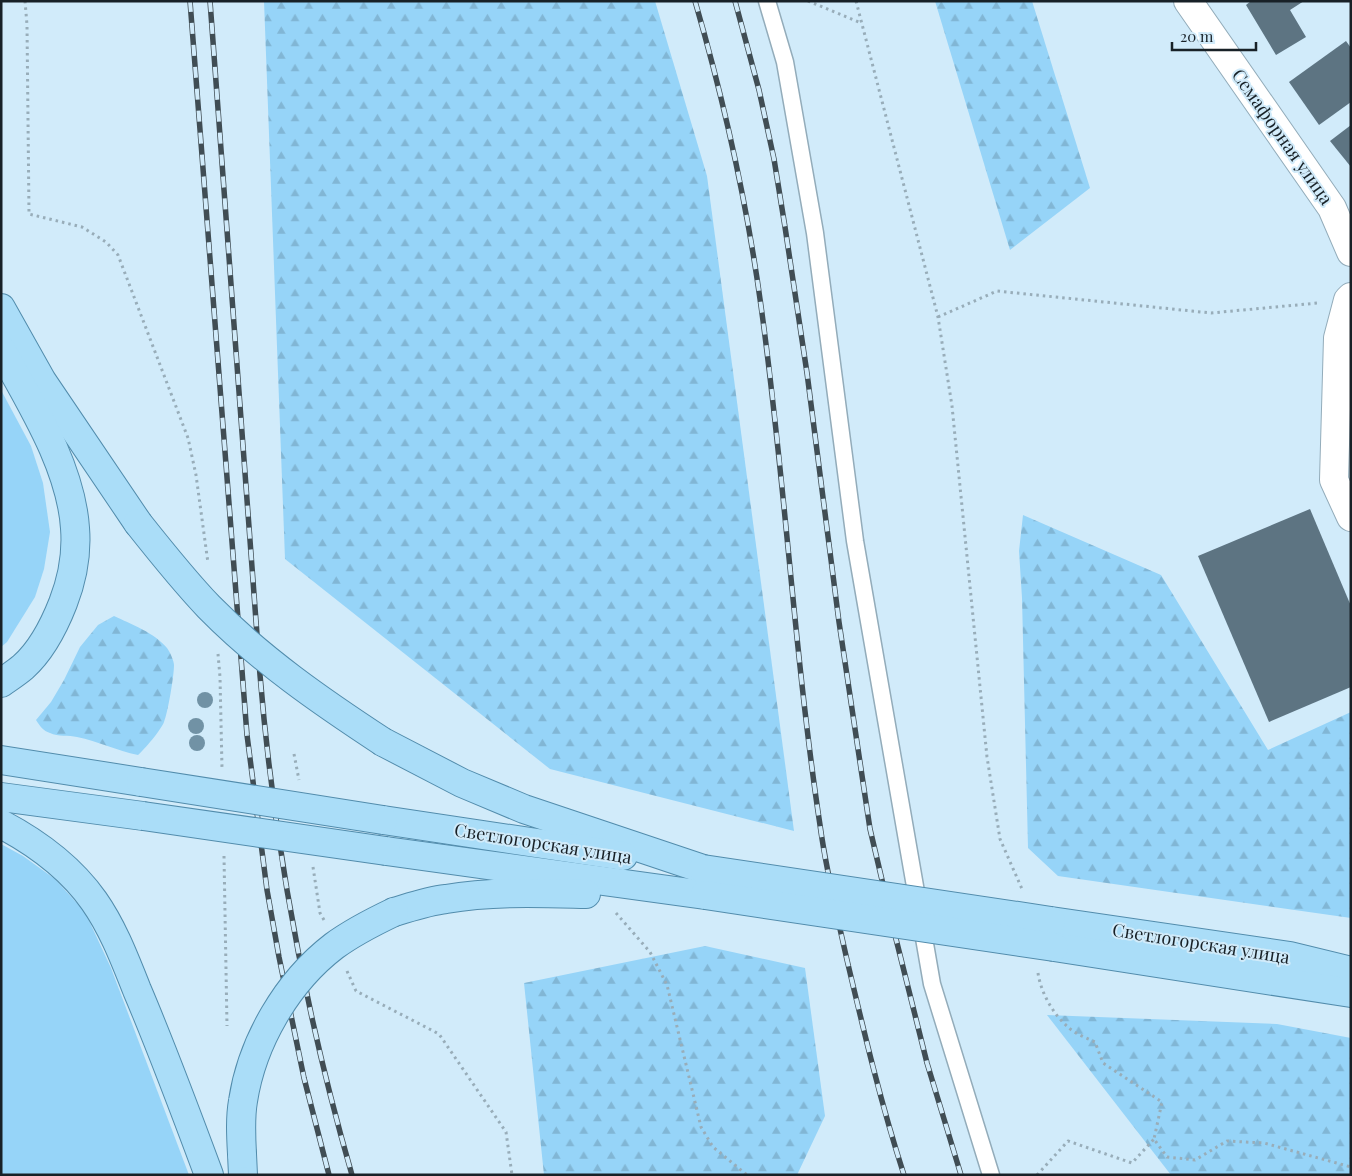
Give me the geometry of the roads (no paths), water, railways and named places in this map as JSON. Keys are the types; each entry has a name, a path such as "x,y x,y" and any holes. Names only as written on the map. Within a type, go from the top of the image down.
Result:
{"main road":[{"path":"1,308 42,381 138,523 185,581 241,637 306,689 383,742 445,775 524,809 704,868 1052,934"},
{"path":"1,349 31,404 57,459 68,490 75,528 74,561 69,586 58,616 42,644 24,666 1,683"},
{"name":"Светлогорская улица","path":"1,760 704,868"},
{"name":"Светлогорская улица","path":"1,797 705,896"},
{"path":"1,824 26,837 61,864 94,901 116,940 145,1009 209,1175"},
{"path":"242,1164 241,1118 248,1078 261,1043 276,1014 293,987 312,965 333,947 357,931 394,912 447,898 492,895 542,893 705,896 1052,934"},
{"name":"Светлогорская улица","path":"1052,934 1290,956 1351,971"},
{"name":"Светлогорская улица","path":"1052,934 1351,993"}],"street":[{"name":"Семафорная улица","path":"1197,6 1332,208 1351,252"},
{"path":"1350,299 1338,338 1334,480 1351,517"}],"lane":[{"path":"767,1 785,62 815,233 855,541 932,984 991,1175"}],"railway":[{"path":"190,1 247,735 267,890 279,957 304,1078 329,1175"},
{"path":"210,1 266,738 283,864 306,990 335,1114 352,1175"},
{"path":"695,1 716,76 734,152 761,306 777,435 803,696 825,859 866,1041 904,1175"},
{"path":"735,1 759,90 774,159 807,373 839,622 870,829 927,1063 961,1175"}]}
